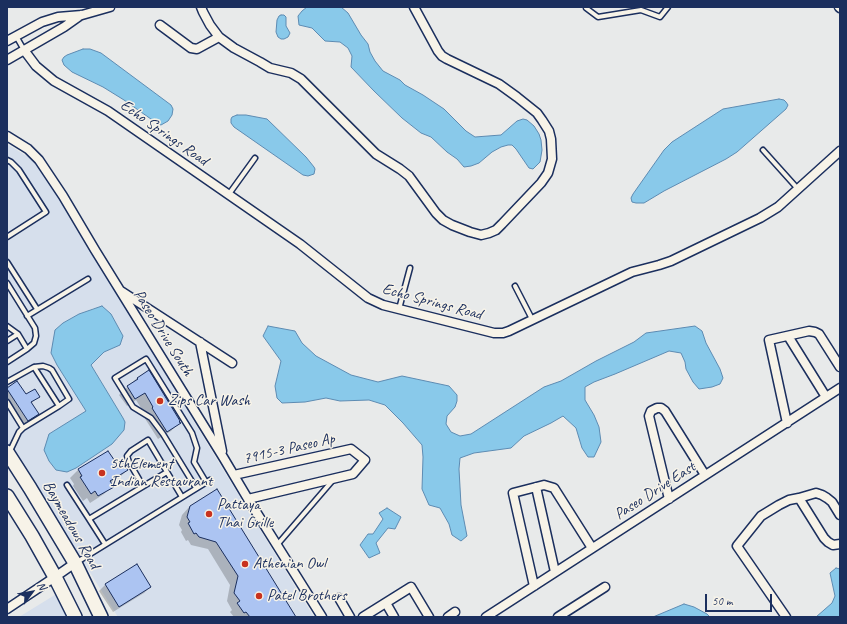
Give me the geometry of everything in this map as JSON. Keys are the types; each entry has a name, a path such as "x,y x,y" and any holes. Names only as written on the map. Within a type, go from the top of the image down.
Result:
{"main road":[{"name":"Baymeadows Road","path":"8,453 75,563 101,617"},
{"path":"7,496 56,577 75,617"}],"street":[{"path":"7,40 42,22 58,17 82,15 110,7"},
{"path":"202,7 210,25 219,37 234,48 270,68 291,73 301,79 376,154 409,176 436,213 443,220 470,232 481,235 489,233 496,230 548,174 552,159 549,131 537,113 499,84 442,56 414,7"},
{"path":"7,60 64,28 82,15"},
{"path":"160,26 192,48 198,49 219,37"},
{"name":"Echo Springs Road","path":"24,50 36,66 54,81 108,111 300,244 368,298 383,305 494,333 509,331 622,276 671,261 746,224 778,207 840,151"},
{"name":"Paseo Drive South","path":"7,136 28,149 39,160 63,196 322,617"},
{"path":"119,289 232,363"},
{"path":"787,422 769,340 809,331 815,332 819,334 840,367"},
{"path":"788,336 826,397"},
{"path":"200,342 223,457"},
{"name":"Paseo Drive East","path":"486,617 840,388"},
{"path":"669,499 649,416 651,411 656,408 665,410 704,476"},
{"name":"7915-3 Paseo Ap","path":"234,475 351,449 365,460 353,474 248,499"},
{"path":"534,586 513,493 544,485 554,488 592,548"},
{"path":"536,487 555,572"},
{"path":"786,617 737,546 762,516 789,500 816,494 822,495 832,502 840,515"},
{"path":"799,498 824,538 833,545 840,544"},
{"path":"7,610 75,563"},
{"path":"363,617 411,587 429,617"},
{"path":"558,617 605,587"},
{"path":"339,598 350,617"},
{"path":"386,603 394,617"}],"lane":[{"path":"586,7 598,17 641,10 660,17 668,7"},
{"path":"16,36 24,50"},
{"path":"763,150 798,189"},
{"path":"229,195 255,158"},
{"path":"7,160 19,170 46,212 7,237"},
{"path":"7,262 37,309"},
{"path":"399,309 410,268"},
{"path":"28,316 37,309 88,279"},
{"path":"7,284 35,328 36,336 34,343 7,362"},
{"path":"515,286 532,320"},
{"path":"7,326 18,334 27,349"},
{"path":"7,341 18,334"},
{"path":"75,563 208,481 194,462 197,448 192,433 146,359 115,378 133,407 151,418 163,434 196,488"},
{"path":"7,382 34,367 43,366 52,370 69,399 24,428 20,432 8,453"},
{"path":"34,367 59,406"},
{"path":"7,402 24,428"},
{"path":"143,486 127,456 131,451 148,440 182,497"},
{"path":"89,519 167,472"},
{"path":"277,545 334,479"},
{"path":"67,485 105,544"}],"shaded area":[{"path":"7,144 38,163 314,617 118,617 84,563 75,552 7,443","holes":["94,308 111,314 123,336 119,345 104,352 91,364 123,418 112,444 76,468 49,434 86,411 51,354 63,323"]},
{"path":"58,593 70,617 19,617"}],"water":[{"path":"307,7 341,7 348,13 368,44 375,61 383,71 400,80 405,85 444,109 466,131 475,137 501,135 517,121 523,119 527,120 534,126 541,140 542,150 540,162 533,169 529,168 516,149 512,145 508,145 492,152 479,163 464,167 457,159 431,137 421,133 402,118 374,91 351,67 352,56 348,48 340,42 325,41 312,28 299,25 298,16"},
{"path":"281,15 286,17 286,26 290,33 288,37 284,39 278,37 276,32 277,20"},
{"path":"83,49 90,49 101,53 171,105 173,109 172,115 168,121 161,125 158,124 124,100 103,87 72,72 64,65 62,60 64,57"},
{"path":"779,99 786,102 788,105 786,109 737,152 644,203 632,202 631,198 633,194 664,150 672,142 723,109"},
{"path":"237,115 267,119 306,157 315,169 314,174 308,176 303,175 234,127 231,123 231,119"},
{"path":"102,306 111,314 123,336 120,345 104,352 91,365 123,418 125,422 124,430 112,444 76,468 67,472 56,470 49,461 44,450 49,434 86,411 51,353 55,330 63,323 79,314"},
{"path":"268,326 295,331 302,343 316,356 351,375 378,382 402,376 449,386 457,395 457,401 455,407 447,416 446,424 451,432 460,436 471,434 544,387 561,381 634,342 646,333 695,326 702,331 706,343 720,369 723,378 720,384 699,389 693,382 686,369 681,353 669,351 585,387 585,400 599,427 601,442 594,457 588,457 582,448 576,428 563,416 524,436 511,448 474,453 460,458 459,469 461,505 467,536 461,541 452,535 449,524 440,508 429,505 422,489 422,445 385,405 369,400 340,401 326,398 305,402 282,403 277,398 275,386 281,361 263,336"},
{"path":"387,508 401,517 395,529 388,528 376,543 380,553 369,558 360,545 368,534 373,534 383,519 379,513"},
{"path":"836,568 840,569 840,617 816,617 832,603 835,596 830,573"},
{"path":"684,604 694,607 710,617 653,617"}],"building":[{"name":"Zips Car Wash","path":"149,370 181,423 167,432 152,408 153,407 145,393 135,399 127,386"},
{"path":"17,381 26,394 35,389 40,397 31,402 39,414 28,421 7,389"},
{"name":"5thElement Indian Restaurant","path":"108,451 117,464 123,462 128,470 110,481 114,487 98,496 95,491 91,494 80,477 82,476 78,469"},
{"path":"217,489 296,617 250,617 246,612 244,613 237,603 240,601 234,593 238,576 216,542 199,537 196,533 194,534 188,523 190,522 187,517 190,506"},
{"path":"137,564 151,587 119,607 105,584"}],"place":[{"name":"Zips Car Wash","path":"160,401"},
{"name":"5thElement Indian Restaurant","path":"102,473"},
{"name":"Pattaya Thai Grille","path":"209,514"},
{"name":"Athenian Owl","path":"245,564"},
{"name":"Patel Brothers","path":"259,596"}]}
